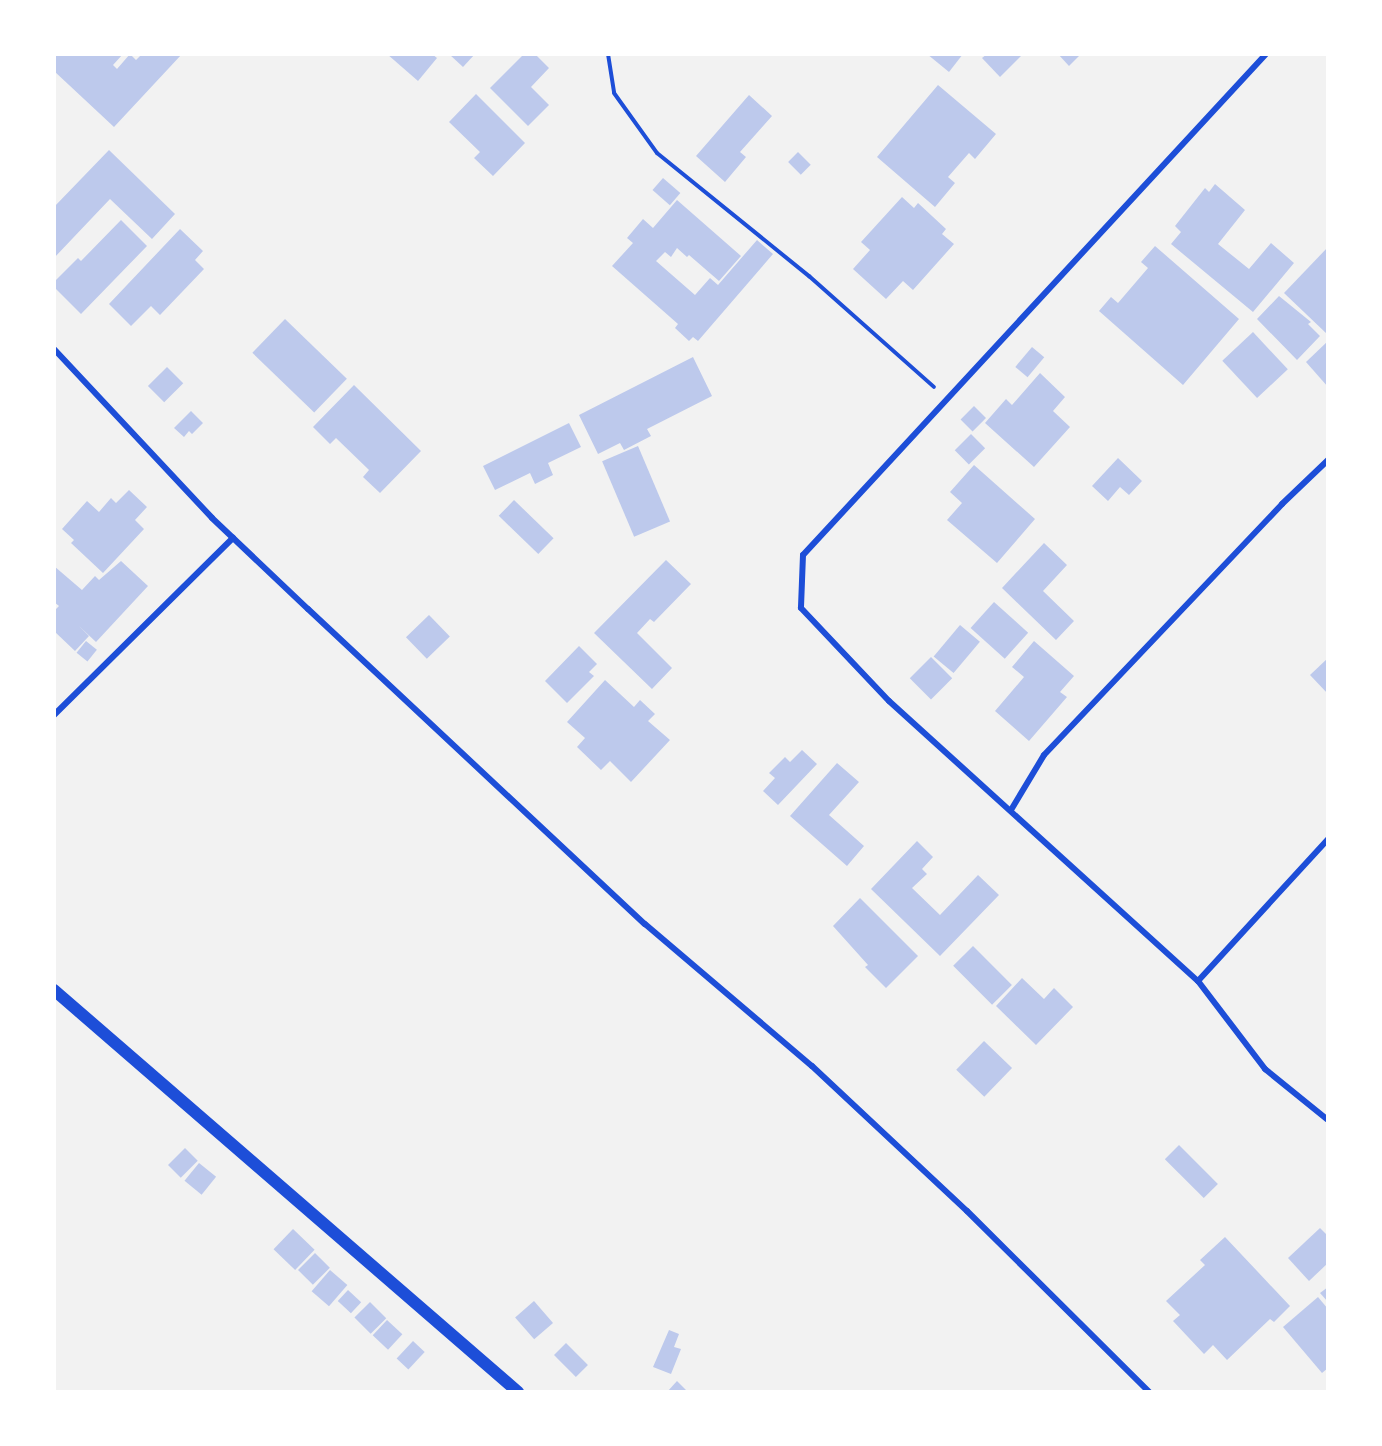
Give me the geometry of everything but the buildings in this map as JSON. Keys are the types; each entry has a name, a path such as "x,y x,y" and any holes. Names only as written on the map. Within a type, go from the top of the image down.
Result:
{"main road":[{"path":"54,990 518,1392"}],"street":[{"path":"1266,54 803,555 801,608 889,701 1198,981 1265,1069 1328,1120"},
{"path":"54,349 233,538 645,924 812,1066 924,1171 1149,1392"},
{"path":"1011,810 1044,755 1281,504 1328,460"},
{"path":"54,716 233,538"},
{"path":"1198,981 1328,839"}],"path":[{"path":"608,54 614,93 657,153 809,276 947,399"}]}
